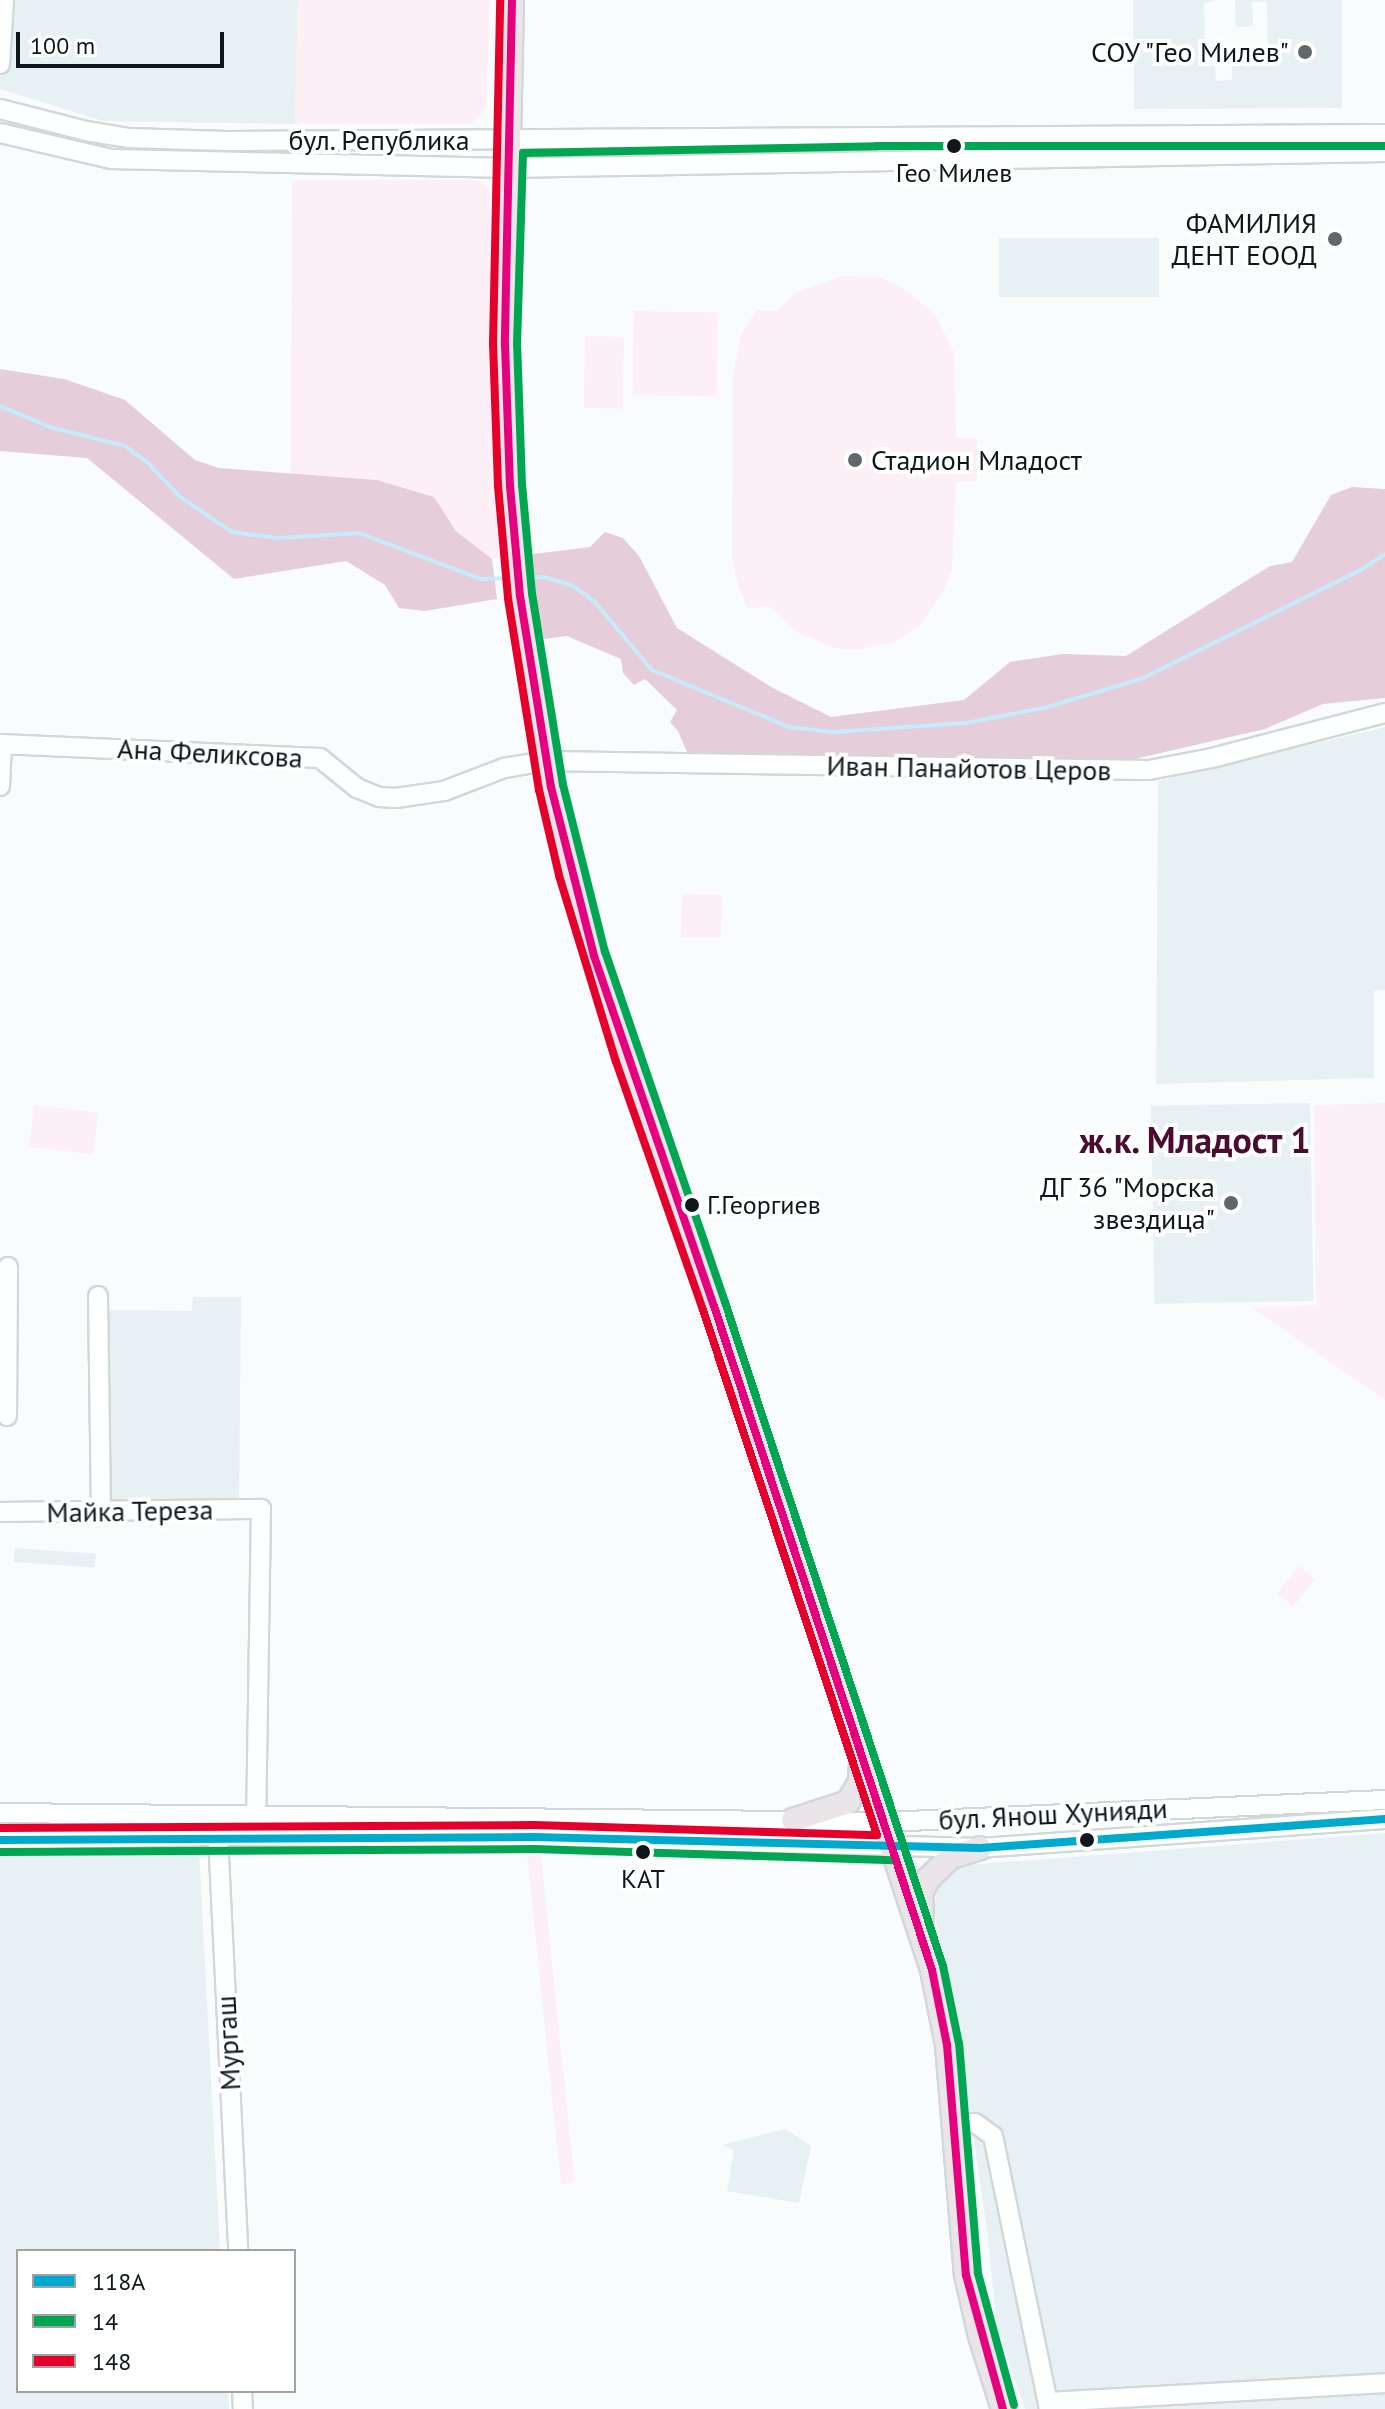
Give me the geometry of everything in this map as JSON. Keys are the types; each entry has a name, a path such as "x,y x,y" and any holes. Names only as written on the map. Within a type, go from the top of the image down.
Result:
{"main road":[{"path":"512,0 505,344 516,556 546,761 570,872 594,956 922,1935 943,2012 966,2275 980,2336 1003,2409"},
{"path":"793,1820 848,1802 860,1781 862,1756"},
{"path":"922,1935 921,1893 928,1879 951,1857 980,1848"}],"street":[{"path":"0,64 4,0"},
{"name":"бул. Република","path":"0,109 129,138 511,141 877,134 1385,134"},
{"name":"бул. Република","path":"0,133 111,159 509,168 1385,152"},
{"name":"Иван Панайотов Церов","path":"546,761 1149,770 1212,758 1385,713"},
{"path":"0,786 1,744"},
{"name":"Ана Феликсова","path":"1,744 320,758 357,788 379,797 396,798 444,791 504,768 546,761"},
{"path":"7,1416 8,1267"},
{"path":"98,1296 101,1511"},
{"name":"Майка Тереза","path":"0,1512 261,1509 256,1814"},
{"name":"бул. Янош Хунияди","path":"0,1813 885,1822 1385,1800"},
{"name":"бул. Янош Хунияди","path":"0,1840 218,1836 534,1837 980,1848 1385,1819"},
{"name":"Мургаш","path":"218,1836 238,2249"},
{"path":"952,2123 975,2123 993,2136 1049,2405 1385,2383"}],"shaded area":[{"path":"0,0 298,0 295,124 103,121 0,89"},
{"path":"298,0 490,0 486,109 471,124 295,124"},
{"name":"СОУ \"Гео Милев\"","path":"1133,0 1217,0 1204,3 1205,65 1215,66 1216,81 1232,80 1232,47 1253,47 1254,57 1268,56 1267,2 1252,2 1253,26 1236,27 1235,0 1342,0 1342,108 1134,109"},
{"path":"1376,134 1373,153 545,167 544,141"},
{"path":"292,180 479,180 490,191 491,320 504,558 492,559 456,530 434,497 377,480 291,474"},
{"path":"999,238 1159,238 1159,297 999,297"},
{"name":"Стадион Младост","path":"844,276 881,278 900,286 935,314 954,352 956,438 977,438 977,481 956,482 952,570 943,592 922,623 908,633 894,642 856,650 834,648 796,632 770,607 747,608 736,579 732,554 733,373 741,334 756,310 776,311 798,291"},
{"path":"634,311 718,312 717,396 633,395"},
{"path":"585,336 624,337 623,409 584,408"},
{"path":"0,369 64,379 125,400 195,460 219,468 377,480 434,497 456,531 492,559 497,599 425,611 399,608 385,585 346,561 234,579 87,458 0,451"},
{"path":"1352,487 1385,489 1385,698 1323,704 1265,729 1130,760 695,757 687,752 678,731 670,722 677,710 645,679 634,685 623,673 621,659 567,636 544,639 534,607 526,555 590,547 605,532 623,538 639,556 677,628 773,688 831,717 964,700 1010,662 1063,654 1126,656 1270,566 1292,562 1331,495"},
{"path":"1385,727 1385,990 1374,991 1374,1078 1156,1084 1158,781"},
{"path":"682,894 722,895 721,938 681,937"},
{"name":"ДГ 36 \"Морска звездица\"","path":"1310,1103 1313,1301 1154,1304 1151,1106"},
{"path":"1385,1103 1385,1400 1252,1308 1316,1305 1314,1105"},
{"path":"34,1105 99,1113 93,1155 29,1147"},
{"path":"193,1297 241,1297 239,1507 107,1505 109,1310 192,1311"},
{"path":"15,1548 96,1554 95,1568 14,1562"},
{"path":"1299,1566 1315,1579 1293,1606 1277,1593"},
{"path":"1385,1833 1385,2409 1025,2409 997,2328 988,2237 957,2025 934,1911 937,1890 947,1874 966,1865"},
{"path":"199,1850 220,2249 16,2249 16,2393 228,2393 229,2409 0,2409 0,1853"},
{"path":"527,1854 541,1855 574,2177 574,2182 561,2185"},
{"path":"785,2129 811,2146 799,2203 727,2191 734,2150 722,2145"}],"waterway":[{"path":"0,406 50,427 125,446 147,462 179,496 232,532 278,538 359,533 481,579 511,578"},
{"path":"524,578 544,577 573,586 594,601 652,670 789,727 833,732 966,723 1048,707 1143,678 1359,571 1385,554"}],"transit line":[{"name":"148","path":"0,1828 534,1825 877,1835 703,1310 616,1062 559,875 539,790 508,598 498,486 493,344 500,0"},
{"path":"512,0 505,344 510,486 520,596 551,787 594,956 714,1306 932,1970 947,2045 966,2275 1003,2409"},
{"name":"14","path":"1014,2405 978,2273 959,2044 943,1966 725,1302 605,952 563,785 532,594 522,485 517,344 523,153 877,146 1385,146"},
{"name":"118А","path":"0,1840 534,1837 980,1848 1385,1819"},
{"name":"14","path":"0,1852 534,1849 894,1860"}],"place":[{"name":"СОУ \"Гео Милев\"","path":"1305,52"},
{"name":"Гео Милев","path":"954,146"},
{"name":"ФАМИЛИЯ ДЕНТ ЕООД","path":"1335,239"},
{"name":"Стадион Младост","path":"855,460"},
{"name":"ДГ 36 \"Морска звездица\"","path":"1231,1203"},
{"name":"Г.Георгиев","path":"692,1205"},
{"name":"КАТ","path":"643,1852"}],"district":[{"name":"ж.к. Младост 1","path":"1195,1140"}]}
